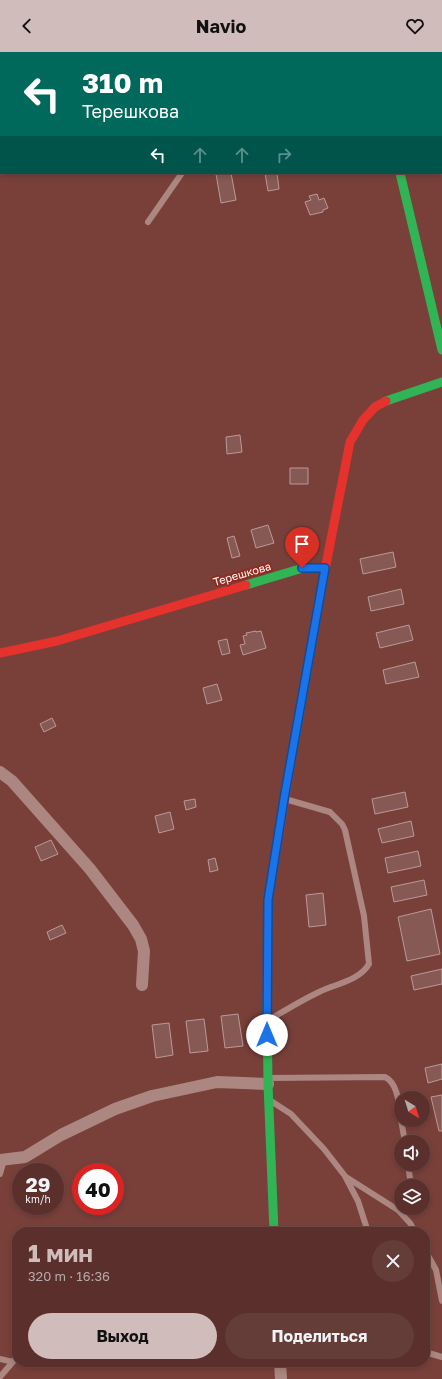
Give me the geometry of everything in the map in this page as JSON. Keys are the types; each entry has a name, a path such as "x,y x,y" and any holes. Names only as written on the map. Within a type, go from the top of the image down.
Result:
{"main road":[{"path":"400,174 442,350"},
{"path":"274,1227 267,1081 268,900 284,799 325,568 350,442 363,420 375,407 406,392 442,382"},
{"name":"Терешкова","path":"0,653 57,640 302,568 325,568"}],"street":[{"path":"0,772 12,781 90,869 133,925 141,939 144,951 142,985"},
{"path":"2,1160 25,1157 61,1135 115,1109 152,1096 217,1082 267,1081"},
{"path":"280,1367 281,1379"}],"lane":[{"path":"148,222 181,174"},
{"path":"267,1020 320,991 357,976 366,970 369,964 364,916 345,830 330,812 284,799"},
{"path":"267,1081 385,1077 389,1079 395,1091"},
{"path":"268,1099 291,1114 324,1149 345,1176 358,1201 366,1227"},
{"path":"0,1174 2,1160"},
{"path":"345,1176 398,1210 412,1227"},
{"path":"430,1259 436,1270 442,1301"},
{"path":"430,1353 442,1357"},
{"path":"0,1359 12,1362 0,1377"}],"building":[{"path":"216,174 231,174 236,200 221,203"},
{"path":"265,174 277,174 279,189 268,191"},
{"path":"317,194 319,200 324,198 328,208 323,210 323,212 310,215 305,202 311,200 309,196"},
{"path":"240,435 242,452 227,454 226,437"},
{"path":"290,468 308,468 308,484 290,484"},
{"path":"268,525 274,543 256,548 251,530"},
{"path":"234,536 240,556 232,558 227,538"},
{"path":"393,552 396,567 363,574 360,559"},
{"path":"401,589 404,604 371,611 368,597"},
{"path":"409,625 413,640 380,648 376,633"},
{"path":"261,631 266,648 243,655 240,645 245,644 243,636 247,635 246,633"},
{"path":"227,639 230,653 222,655 218,641"},
{"path":"415,662 419,677 386,684 383,670"},
{"path":"217,684 222,700 207,704 203,688"},
{"path":"52,718 56,726 44,732 40,724"},
{"path":"405,792 408,807 375,814 372,799"},
{"path":"195,799 196,807 186,810 184,801"},
{"path":"170,812 174,829 159,833 155,816"},
{"path":"411,821 414,836 382,843 378,829"},
{"path":"51,840 58,854 41,861 35,847"},
{"path":"418,851 421,866 388,873 385,858"},
{"path":"215,858 218,870 210,872 208,860"},
{"path":"424,880 427,895 394,902 391,887"},
{"path":"323,893 326,925 309,927 306,895"},
{"path":"431,909 440,954 407,961 398,917"},
{"path":"62,925 66,933 50,940 47,932"},
{"path":"442,969 442,984 414,990 411,976"},
{"path":"238,1014 243,1046 225,1048 221,1016"},
{"path":"204,1019 208,1051 190,1053 186,1021"},
{"path":"169,1023 173,1055 156,1058 152,1025"},
{"path":"442,1064 442,1079 428,1083 425,1068"},
{"path":"442,1095 442,1131 439,1131 431,1097"}],"traffic: fast":[{"path":"400,174 442,350"},
{"path":"386,401 442,382"},
{"path":"246,585 303,568 325,568"},
{"path":"294,744 323,580"},
{"path":"267,999 268,1084 274,1227"}],"traffic: jam":[{"path":"323,580 350,442 363,420 375,407 386,401"},
{"path":"0,653 57,641 246,585"},
{"path":"267,999 268,900 294,744"}],"route":[{"path":"267,1035 268,900 284,799 325,568 302,568"}]}
